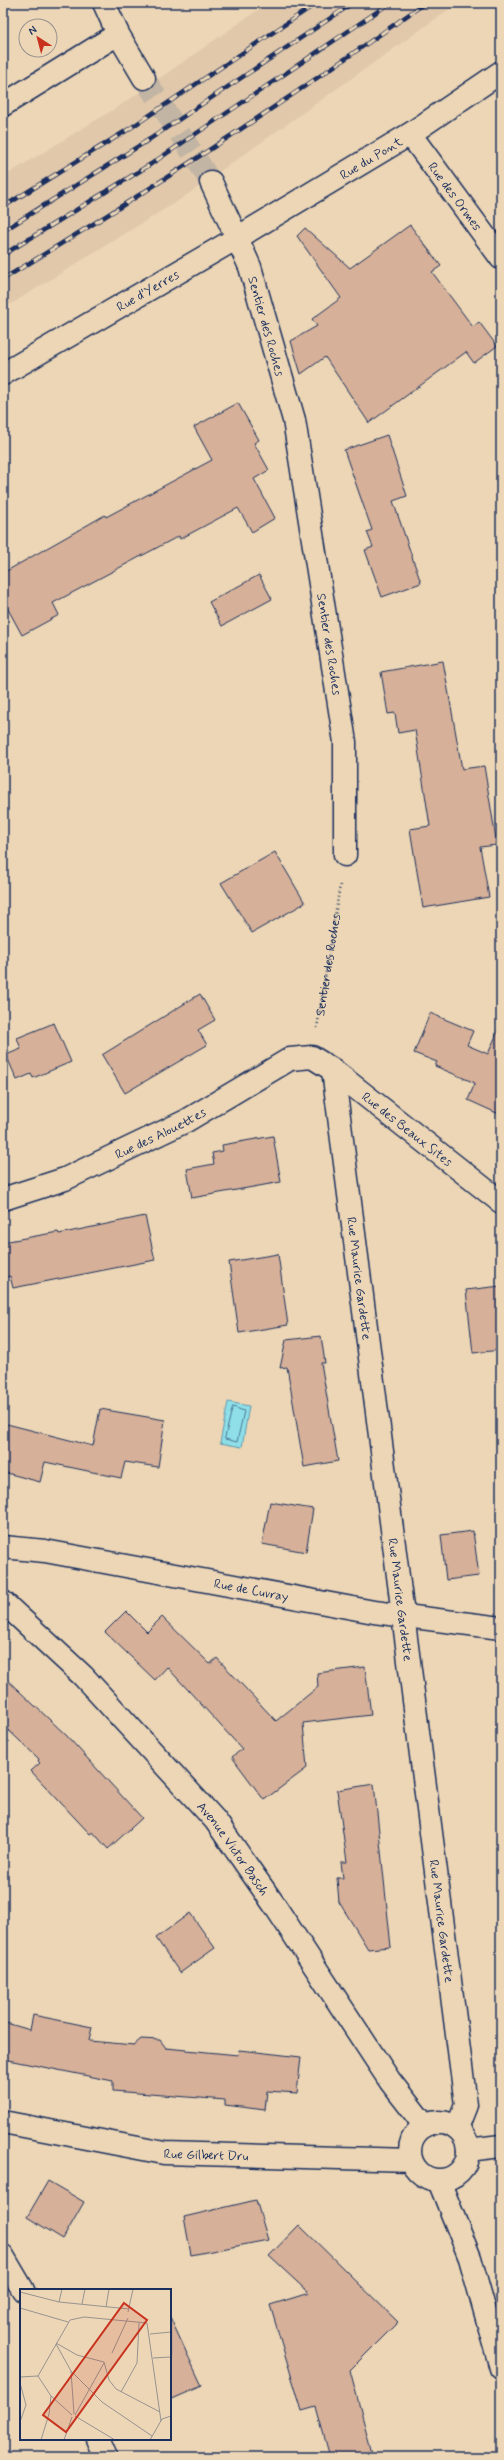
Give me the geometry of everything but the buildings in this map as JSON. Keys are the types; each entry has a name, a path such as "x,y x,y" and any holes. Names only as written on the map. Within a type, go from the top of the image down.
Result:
{"street":[{"path":"104,3 118,34 144,78"},
{"path":"3,105 118,34"},
{"name":"Rue du Pont","path":"237,238 410,134 501,72"},
{"name":"Rue des Ormes","path":"410,134 501,258"},
{"path":"211,182 237,238"},
{"name":"Rue d'Yerres","path":"3,374 237,238"},
{"name":"Sentier des Roches","path":"237,238 250,267 294,420 345,742 345,855"},
{"name":"Rue des Beaux Sites","path":"312,1057 333,1070 501,1202"},
{"name":"Rue des Alouettes","path":"3,1199 65,1180 186,1121 290,1059 312,1057"},
{"name":"Rue Maurice Gardette","path":"333,1070 466,2105 457,2128"},
{"name":"Rue de Cuvray","path":"3,1547 45,1551 404,1617 501,1628"},
{"name":"Avenue Victor Basch","path":"3,1602 83,1676 215,1820 273,1904 390,2081 424,2126"},
{"name":"Rue Gilbert Dru","path":"3,2122 164,2153 411,2160"},
{"path":"441,2122 457,2128 463,2134 468,2150 463,2168 448,2179 439,2180 422,2174 411,2160 412,2140 424,2126 441,2122"},
{"path":"468,2150 501,2146"},
{"path":"439,2180 470,2258 501,2368"},
{"path":"3,2256 22,2289"},
{"path":"97,2440 105,2457"}],"path":[{"name":"Sentier des Roches","path":"312,1057 345,855"}],"shaded area":[{"path":"268,3 458,3 181,199 3,309 3,177 124,103"}],"water":[{"path":"228,1402 249,1406 242,1447 220,1443"}],"tunnel":[{"path":"144,78 211,182"}],"railway":[{"path":"3,207 129,129 317,3"},
{"path":"3,231 150,139 353,3"},
{"path":"3,255 151,164 390,3"},
{"path":"3,279 217,145 322,75 425,3"}]}
